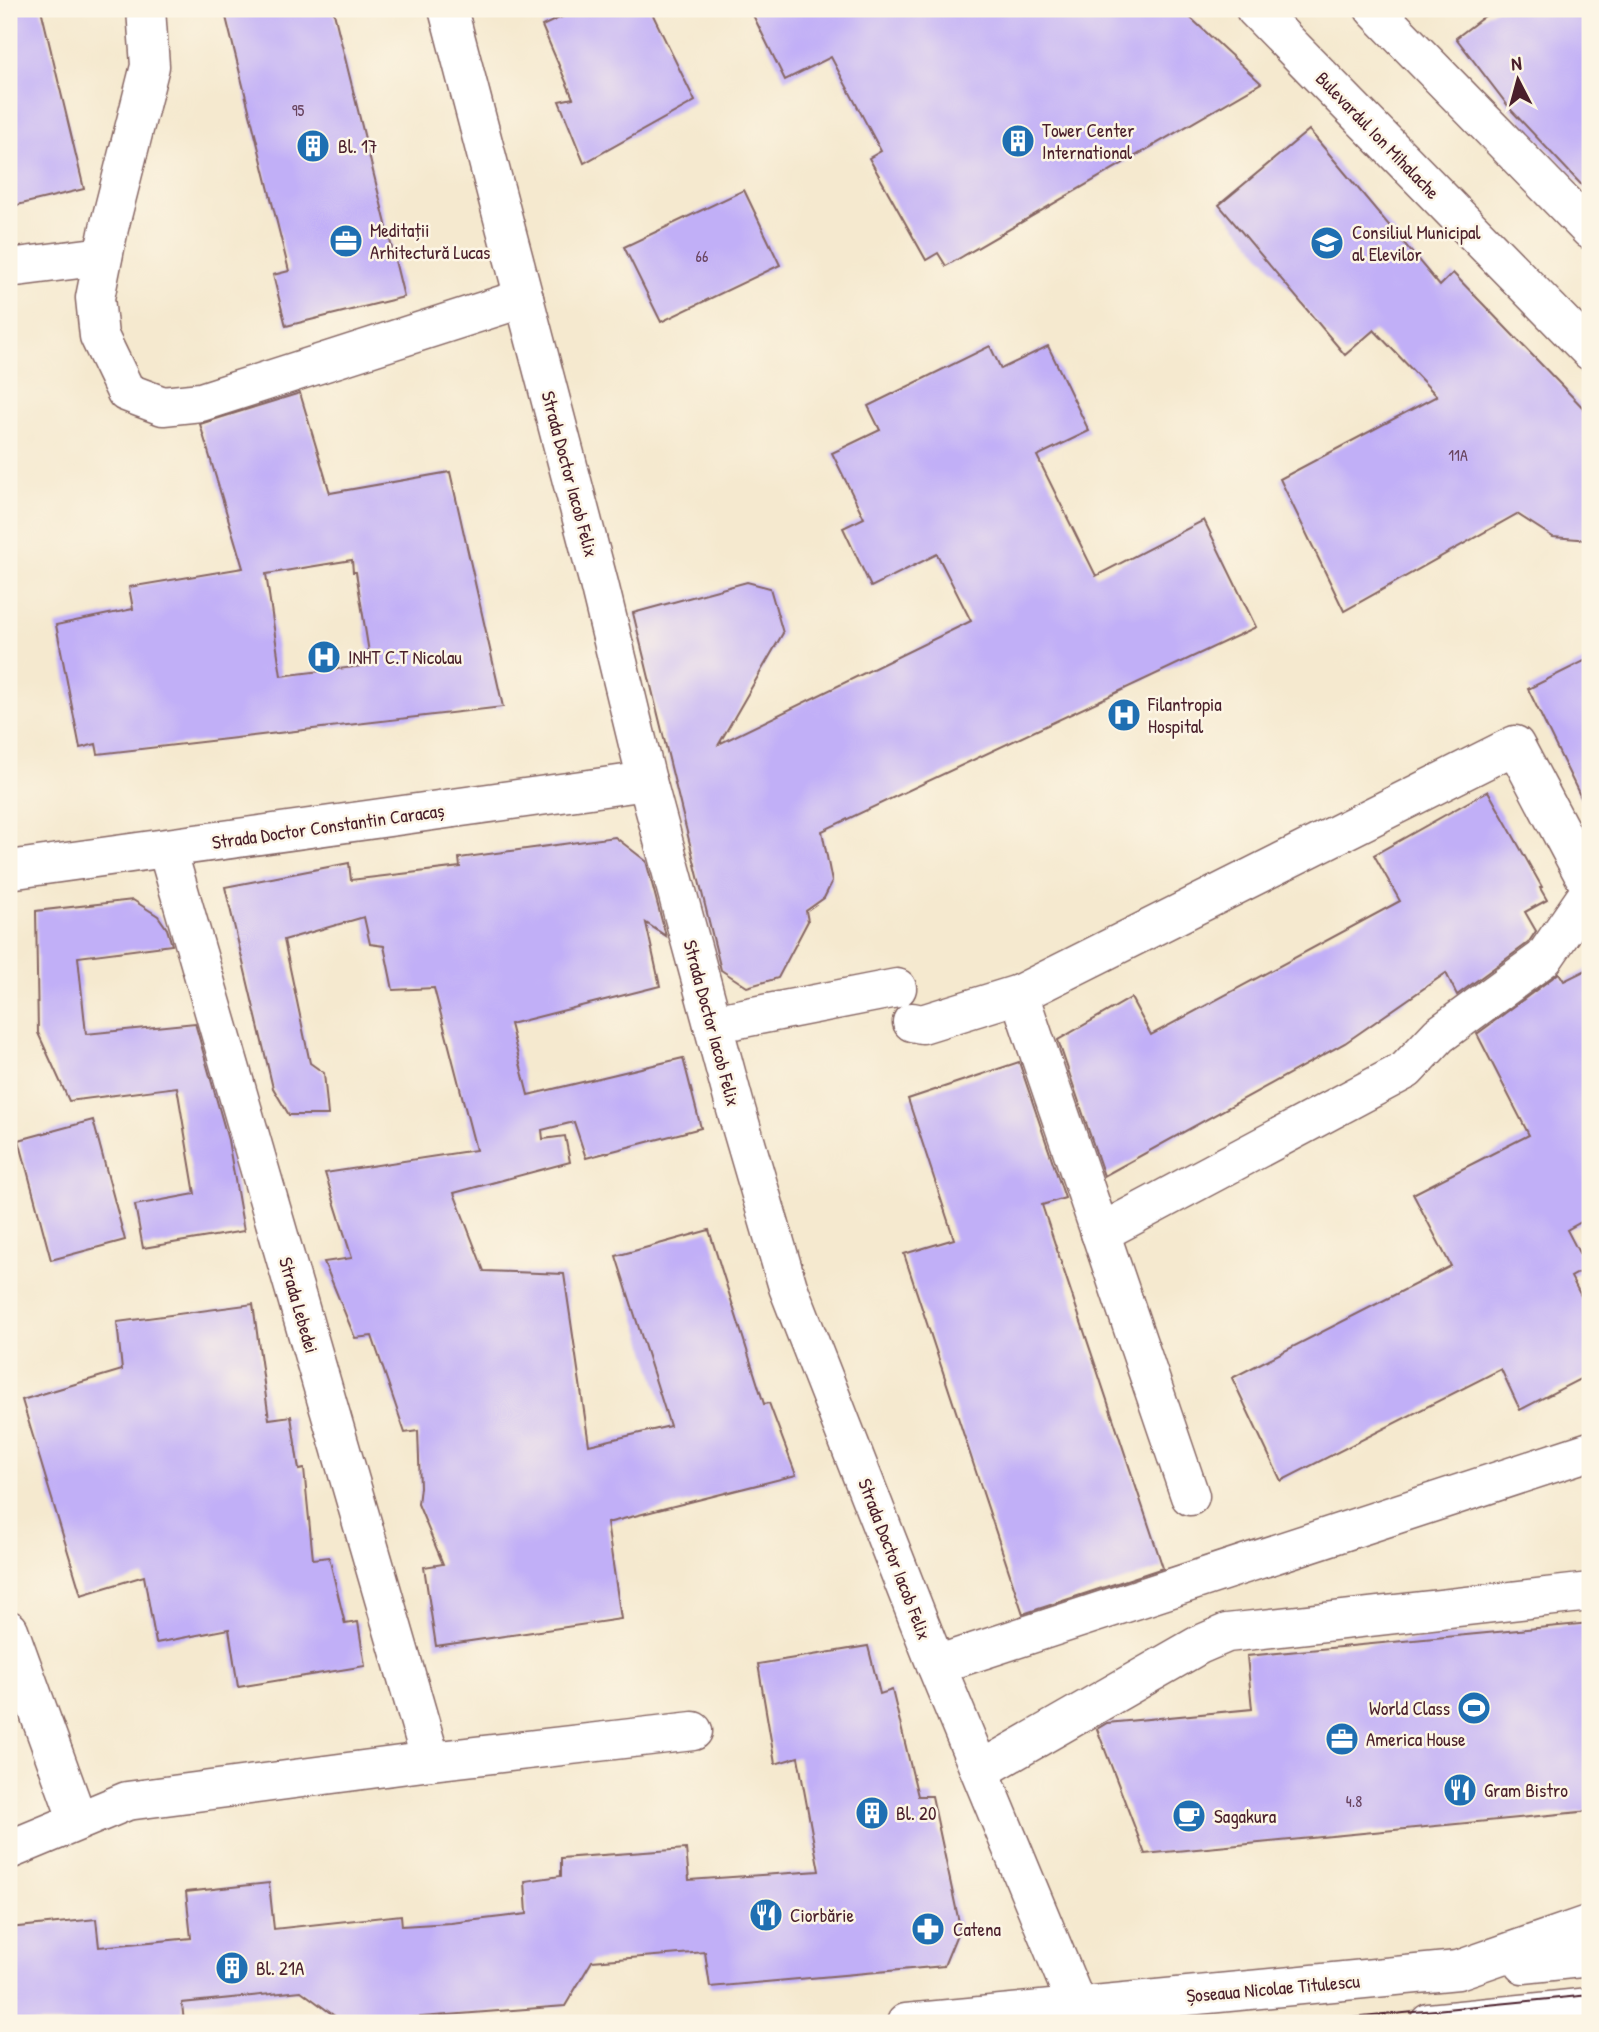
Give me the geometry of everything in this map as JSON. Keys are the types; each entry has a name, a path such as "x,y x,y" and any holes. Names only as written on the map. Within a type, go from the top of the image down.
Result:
{"street":[{"path":"146,9 150,66 95,298 99,336 126,392 163,406 201,402 524,298"},
{"name":"Strada Doctor Iacob Felix","path":"448,9 599,584 647,781 788,1287 936,1665 1080,2014"},
{"name":"Bulevardul Ion Mihalache","path":"1255,9 1590,351"},
{"path":"1374,9 1590,230"},
{"path":"9,268 103,256"},
{"path":"912,1022 922,1024 1019,995 1515,745 1590,889 1544,958 1439,1035 1406,1070 1100,1233"},
{"name":"Strada Doctor Constantin Caracaș","path":"9,870 647,781"},
{"name":"Strada Lebedei","path":"167,849 431,1761"},
{"path":"713,1024 897,988"},
{"path":"1019,995 1189,1496"},
{"path":"936,1665 1590,1451"},
{"path":"981,1770 1199,1644 1227,1633 1590,1592"},
{"path":"9,1630 78,1821"},
{"path":"9,1850 127,1801 431,1761 693,1731"},
{"name":"Șoseaua Nicolae Titulescu","path":"906,2023 1080,2014 1458,1970 1590,1924"},
{"path":"1458,1970 1590,1957"},
{"path":"1429,2023 1590,2007"}],"building":[{"path":"9,9 41,9 84,189 9,207"},
{"name":"Bl. 17","path":"224,9 333,9 404,297 286,326 273,275 289,271"},
{"path":"579,9 650,9 695,101 584,163 559,101 573,98 542,26"},
{"name":"Tower Center International","path":"750,9 1181,9 1261,83 946,266 938,253 926,260 869,158 881,151 831,57 785,80"},
{"path":"1494,9 1590,9 1590,194 1512,111 1456,38"},
{"path":"1309,130 1440,286 1453,273 1590,415 1590,540 1553,537 1517,514 1344,611 1280,479 1437,396 1374,330 1345,355 1219,205"},
{"path":"744,190 780,265 661,322 624,247"},
{"path":"990,346 1001,369 1048,346 1089,431 1037,456 1096,576 1204,520 1256,627 822,831 832,882 824,898 806,911 808,921 778,978 747,987 721,970 633,613 747,582 770,588 783,633 719,744 971,621 937,554 871,587 843,528 864,518 832,453 880,430 868,406"},
{"name":"INHT C.T Nicolau","path":"300,393 330,493 450,472 503,707 98,754 96,744 80,748 56,625 133,609 129,587 243,568 200,424","holes":["352,560 353,572 356,572 371,665 281,676 266,574"]},
{"path":"1590,658 1590,816 1528,689"},
{"path":"1488,791 1547,900 1525,912 1536,931 1528,943 1457,995 1446,973 1345,1043 1104,1176 1058,1040 1131,998 1151,1035 1400,901 1374,855"},
{"path":"615,837 646,861 666,936 646,923 660,986 510,1024 528,1095 683,1058 701,1128 586,1158 574,1122 542,1130 543,1139 565,1136 570,1162 454,1193 484,1271 564,1274 589,1445 670,1426 616,1256 709,1230 764,1404 769,1403 796,1475 607,1523 621,1619 436,1646 424,1567 443,1564 418,1504 418,1431 405,1433 372,1336 355,1338 324,1262 352,1258 325,1173 476,1150 434,988 393,990 384,946 370,944 364,917 284,940 310,1063 324,1073 328,1115 289,1115 273,1088 225,887 349,863 351,880 460,867 459,858"},
{"path":"133,900 158,916 167,929 172,945 78,957 86,1034 195,1023 228,1140 244,1231 143,1248 135,1205 195,1194 177,1087 69,1101 38,1033 36,911"},
{"path":"1590,968 1590,1217 1567,1230 1587,1268 1571,1277 1590,1313 1590,1374 1520,1410 1501,1369 1281,1481 1232,1378 1451,1266 1413,1194 1529,1135 1477,1034 1559,973 1564,981"},
{"path":"1019,1062 1065,1198 1042,1205 1163,1568 1023,1614 904,1254 954,1239 908,1099"},
{"path":"93,1120 125,1240 51,1260 19,1140"},
{"path":"253,1304 269,1419 291,1416 299,1470 304,1469 313,1559 329,1557 345,1624 358,1622 365,1666 238,1687 229,1629 156,1643 144,1576 81,1595 22,1400 122,1370 117,1322"},
{"name":"America House","path":"1590,1623 1590,1811 1145,1854 1097,1729 1107,1723 1252,1709 1247,1656"},
{"name":"Bl. 20","path":"868,1646 880,1694 892,1690 918,1796 932,1796 960,1927 944,1966 710,1987 705,1952 592,1961 565,2006 344,2023 301,1991 182,2003 184,2023 9,2023 9,1928 96,1919 99,1947 191,1938 186,1892 269,1883 274,1929 401,1915 402,1926 527,1914 525,1881 561,1876 561,1858 686,1849 689,1880 819,1871 798,1757 775,1764 758,1664"}],"tram line":[{"path":"1300,2023 1590,1995"},
{"path":"1554,2023 1590,2020"}],"place":[{"name":"Tower Center International","path":"1018,141"},
{"name":"Bl. 17","path":"313,146"},
{"name":"Meditații Arhitectură Lucas","path":"346,241"},
{"name":"Consiliul Municipal al Elevilor","path":"1327,243"},
{"name":"INHT C.T Nicolau","path":"324,657"},
{"name":"Filantropia Hospital","path":"1124,715"},
{"name":"World Class","path":"1474,1708"},
{"name":"America House","path":"1342,1739"},
{"name":"Gram Bistro","path":"1460,1790"},
{"name":"Bl. 20","path":"872,1813"},
{"name":"Sagakura","path":"1189,1816"},
{"name":"Ciorbărie","path":"766,1915"},
{"name":"Catena","path":"928,1929"},
{"name":"Bl. 21A","path":"232,1968"}]}
